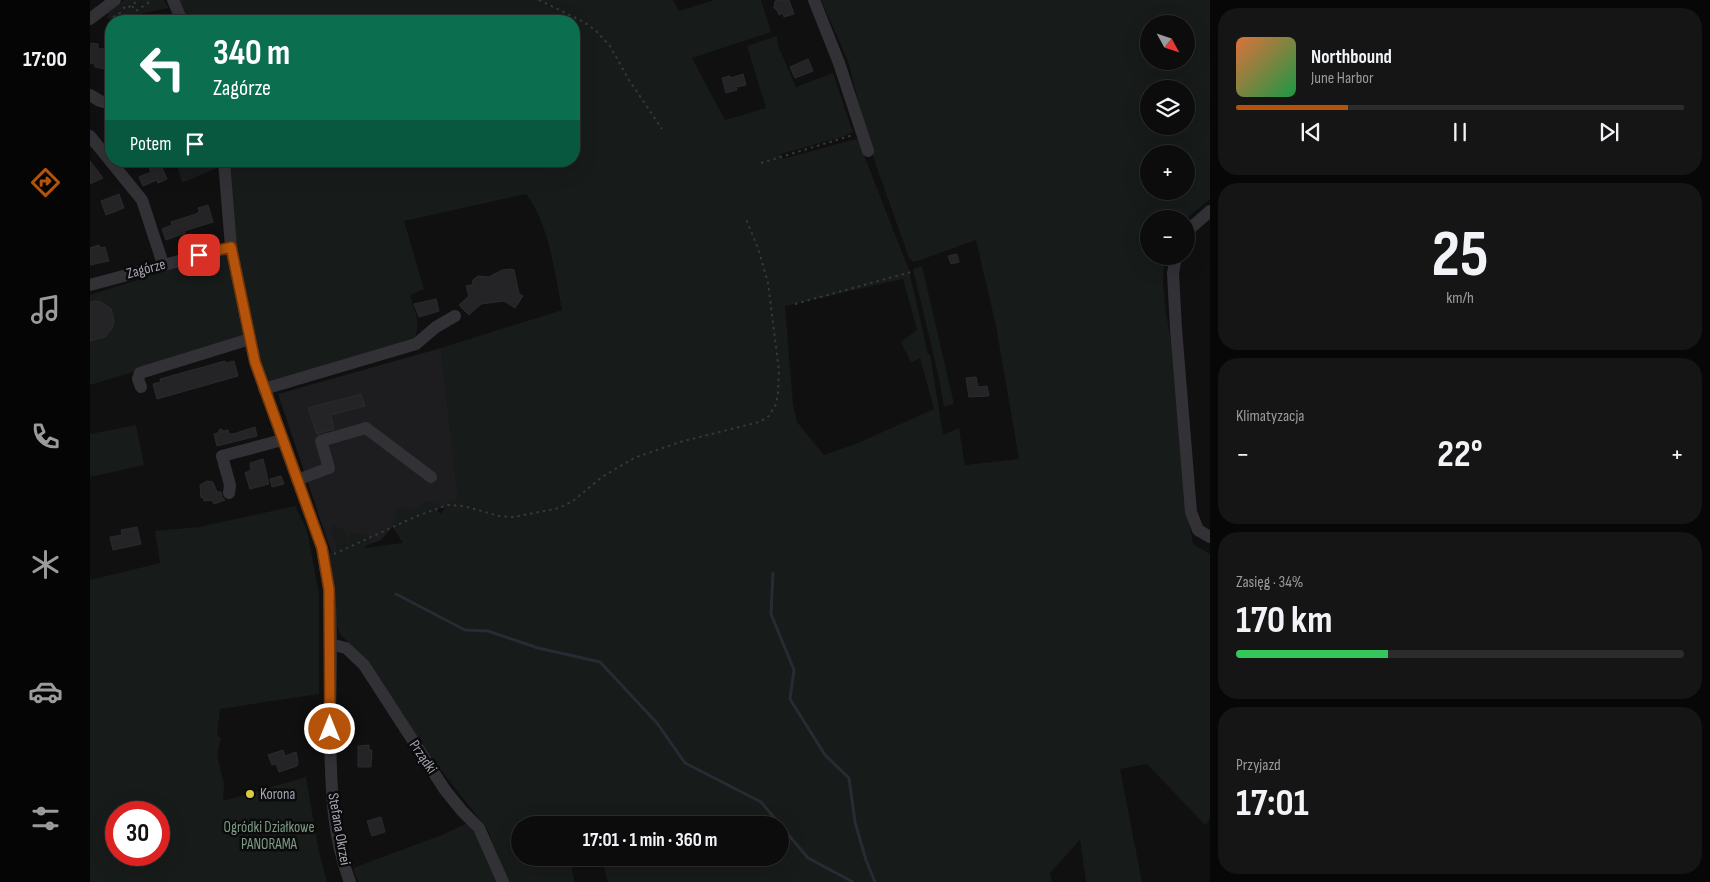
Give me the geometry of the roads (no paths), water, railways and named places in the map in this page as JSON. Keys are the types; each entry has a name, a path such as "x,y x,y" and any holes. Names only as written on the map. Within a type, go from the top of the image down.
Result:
{"street":[{"path":"173,0 179,15"},
{"path":"814,0 839,63 868,151"},
{"path":"90,19 119,3"},
{"path":"90,95 105,102"},
{"path":"90,136 105,154"},
{"path":"115,167 142,200 162,264"},
{"name":"Stefana Okrzei","path":"224,167 231,247 250,339 264,389 322,548 324,559 329,589 331,795 339,846 350,882"},
{"path":"1195,224 1210,211"},
{"name":"Zagórze","path":"90,284 231,247"},
{"path":"1175,265 1173,281 1176,330 1191,512 1198,530 1210,538"},
{"path":"264,389 416,344 436,327 455,316"},
{"path":"141,387 138,380 140,373 250,339"},
{"path":"297,480 329,468 321,441 366,428 431,477"},
{"path":"229,493 230,485 222,456 282,440"},
{"name":"Prządki","path":"330,644 346,648 364,665 445,790 479,828 504,882"}],"waterway":[{"path":"773,573 771,614 794,670 790,699 825,755 849,778 855,822 866,860 875,882"},
{"path":"396,594 465,630 488,631 538,648 600,662 657,723 685,763 761,802 808,858 853,882"}],"place":[{"name":"Korona","path":"250,794"}],"park label":[{"name":"Ogródki Działkowe PANORAMA","path":"269,836"}]}
